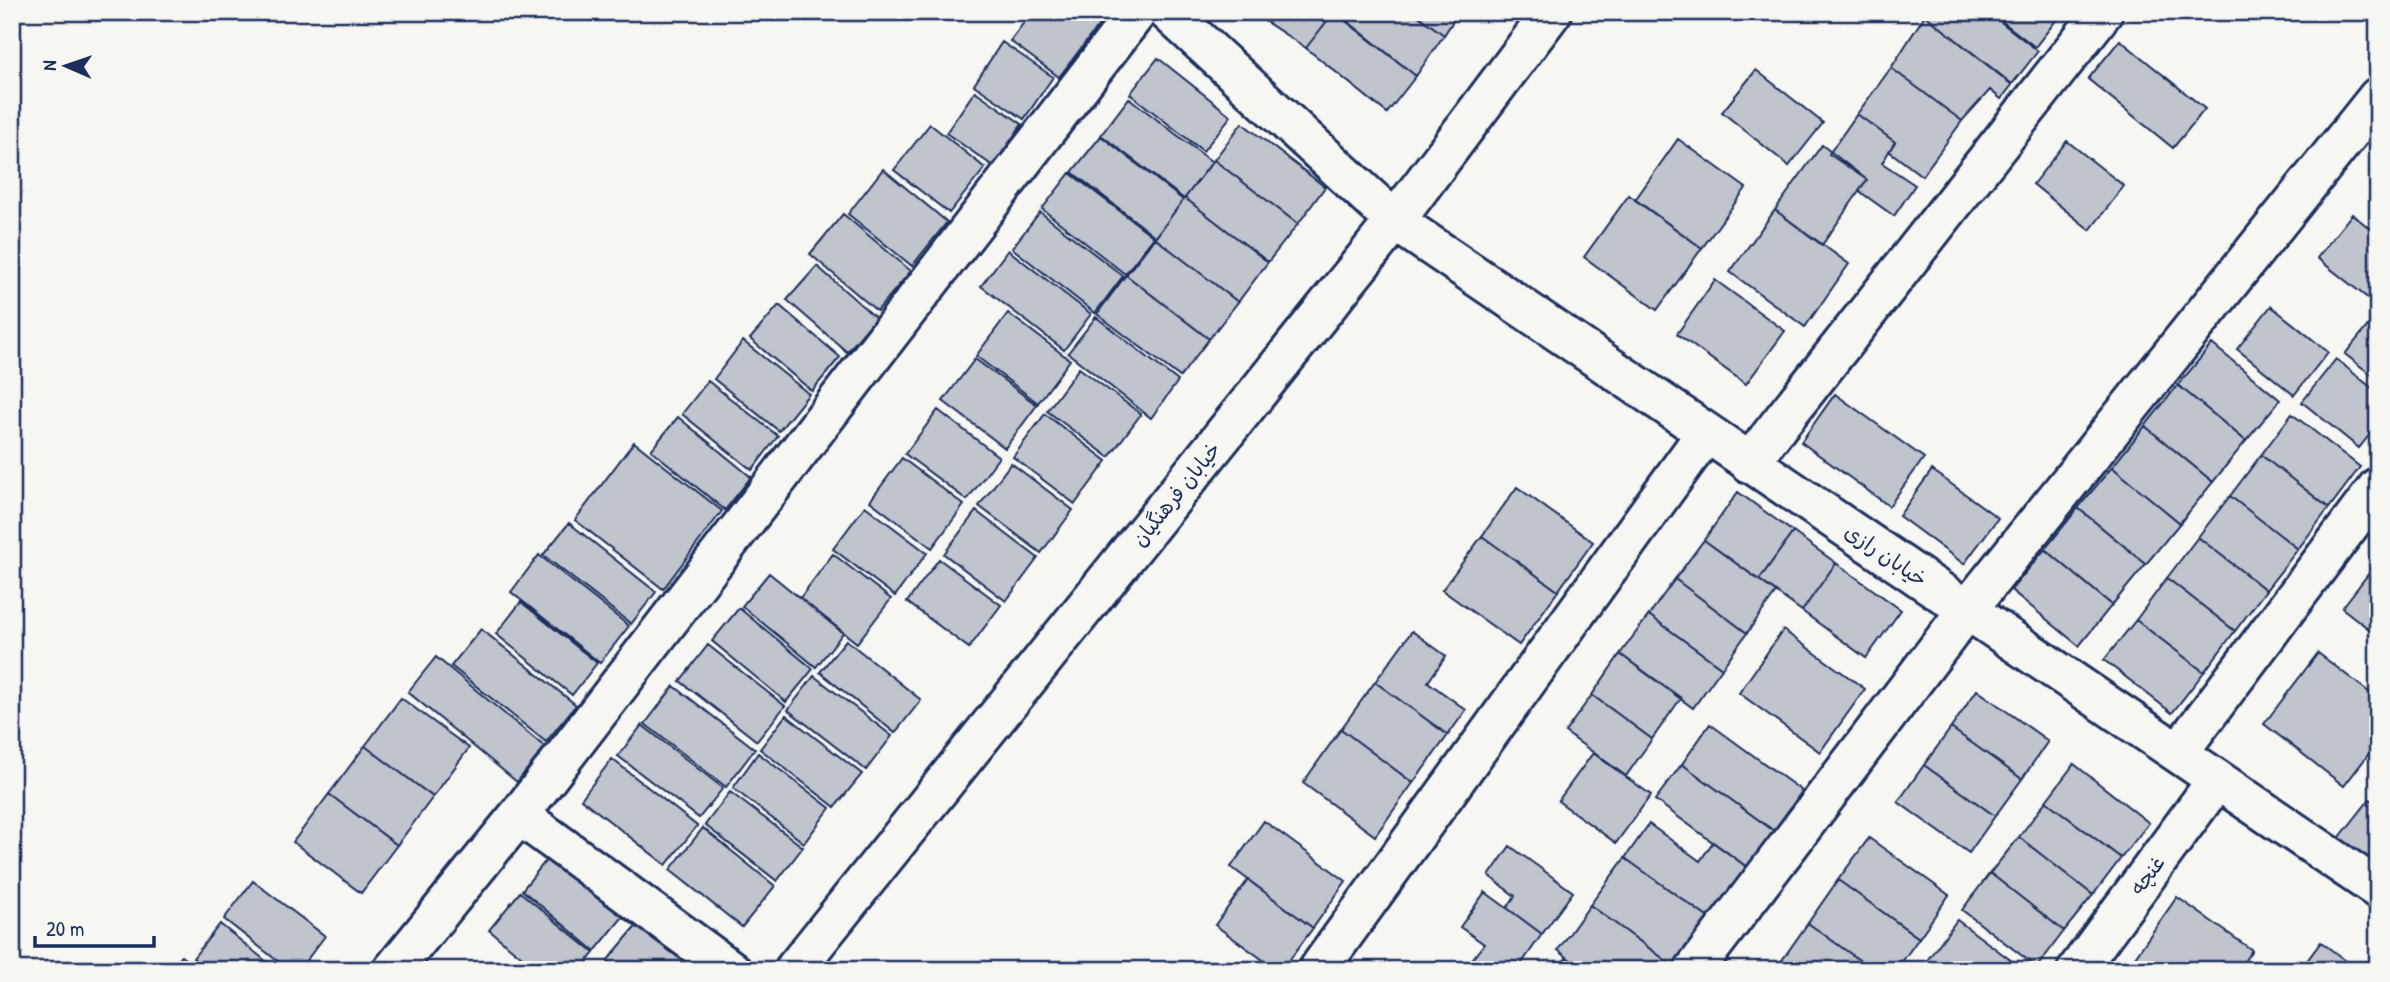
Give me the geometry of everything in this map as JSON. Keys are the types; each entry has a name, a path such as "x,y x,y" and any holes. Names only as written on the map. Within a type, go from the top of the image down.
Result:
{"street":[{"path":"393,970 519,815 1137,12"},
{"name":"خیابان رازی","path":"1168,12 1395,221 2378,889"},
{"name":"خیابان فرهنگیان","path":"794,970 1395,221 1552,12"},
{"path":"1749,463 2103,12"},
{"path":"1694,970 1967,610 2378,97"},
{"path":"1318,970 1706,433"},
{"path":"2178,753 2378,487"},
{"name":"غنچه","path":"2077,970 2217,780"},
{"path":"519,815 731,970"}],"building":[{"path":"1032,12 1088,12 1101,22 1059,77 1010,41"},
{"path":"1251,12 1334,12 1306,48"},
{"path":"1334,12 1416,76 1387,113 1306,48"},
{"path":"1336,12 1413,12 1444,35 1416,76"},
{"path":"1413,12 1459,12 1444,35"},
{"path":"1928,12 1988,12 2038,51 2012,84 1925,15"},
{"path":"1990,12 2059,12 2061,14 2035,47"},
{"path":"1925,15 2012,85 2001,99 1990,90 1962,121 1891,68"},
{"path":"2120,40 2205,109 2173,148 2088,79"},
{"path":"1002,42 1053,77 1024,119 974,85"},
{"path":"1158,58 1231,116 1203,151 1130,94"},
{"path":"1891,68 1962,121 1922,176 1889,151 1895,142 1857,114"},
{"path":"1756,70 1823,123 1789,166 1722,112"},
{"path":"975,91 1022,124 993,166 946,133"},
{"path":"1129,98 1212,162 1184,199 1101,135"},
{"path":"1857,114 1895,142 1882,163 1915,185 1894,216 1859,191 1867,180 1829,154"},
{"path":"1242,123 1325,187 1298,224 1214,160"},
{"path":"930,124 985,168 949,213 894,170"},
{"path":"1101,136 1183,200 1156,237 1072,172"},
{"path":"1678,139 1746,188 1702,248 1635,200"},
{"path":"2067,141 2124,186 2090,230 2033,184"},
{"path":"1822,145 1867,180 1822,245 1775,210"},
{"path":"1214,160 1298,224 1268,262 1185,198"},
{"path":"883,169 947,222 912,266 848,214"},
{"path":"1070,173 1154,237 1125,274 1042,209"},
{"path":"1629,195 1702,248 1657,310 1584,257"},
{"path":"1185,198 1268,262 1238,302 1155,238"},
{"path":"1775,210 1849,264 1805,327 1730,272"},
{"path":"1040,212 1123,276 1095,313 1012,248"},
{"path":"843,214 911,271 877,311 810,254"},
{"path":"2352,214 2378,235 2378,298 2374,303 2317,258"},
{"path":"1155,238 1238,302 1209,339 1126,275"},
{"path":"1008,250 1091,314 1064,350 981,286"},
{"path":"817,266 876,318 847,352 787,300"},
{"path":"1126,275 1209,339 1180,377 1097,314"},
{"path":"1715,280 1785,331 1746,384 1677,334"},
{"path":"779,305 840,357 812,391 750,339"},
{"path":"2271,306 2328,352 2294,395 2237,349"},
{"path":"1008,313 1070,360 1038,403 976,356"},
{"path":"2378,313 2378,380 2345,354"},
{"path":"1096,317 1178,381 1151,418 1068,353"},
{"path":"743,341 809,394 779,431 714,379"},
{"path":"2212,344 2280,400 2246,441 2178,385"},
{"path":"975,359 1037,405 1005,448 943,401"},
{"path":"2336,359 2378,393 2378,424 2359,448 2302,402"},
{"path":"1079,368 1141,414 1109,457 1047,411"},
{"path":"708,381 778,436 752,470 682,414"},
{"path":"2178,385 2246,441 2213,482 2145,426"},
{"path":"1835,394 1924,458 1889,506 1801,442"},
{"path":"938,410 999,457 967,500 905,454"},
{"path":"1045,414 1107,461 1075,504 1013,457"},
{"path":"2292,414 2360,467 2329,508 2261,455"},
{"path":"678,417 751,477 725,510 651,450"},
{"path":"2145,426 2213,482 2180,523 2112,467"},
{"path":"634,442 722,511 663,589 575,520"},
{"path":"2261,455 2329,508 2298,549 2230,496"},
{"path":"902,458 964,505 932,548 870,501"},
{"path":"1011,463 1073,510 1041,553 979,506"},
{"path":"2112,467 2180,523 2146,564 2078,508"},
{"path":"1932,470 1998,518 1964,564 1899,516"},
{"path":"1517,487 1593,542 1558,591 1482,536"},
{"path":"1738,492 1793,532 1759,580 1704,540"},
{"path":"2230,496 2298,549 2266,590 2198,537"},
{"path":"865,506 927,553 895,596 833,549"},
{"path":"2078,508 2146,564 2112,605 2045,549"},
{"path":"976,511 1038,558 1006,601 944,554"},
{"path":"569,523 656,592 631,624 543,555"},
{"path":"1793,532 1836,563 1802,611 1759,580"},
{"path":"1482,536 1558,591 1519,645 1442,590"},
{"path":"2198,537 2266,590 2235,631 2167,578"},
{"path":"1704,540 1776,592 1747,633 1675,579"},
{"path":"2045,549 2112,605 2079,646 2011,590"},
{"path":"833,554 891,599 857,643 800,598"},
{"path":"539,555 629,626 600,663 511,592"},
{"path":"939,559 1001,605 969,648 907,602"},
{"path":"1836,563 1901,610 1866,658 1802,611"},
{"path":"2373,568 2378,572 2378,636 2342,608"},
{"path":"769,573 843,633 816,667 742,606"},
{"path":"2167,578 2235,631 2204,672 2136,620"},
{"path":"1675,579 1747,633 1722,668 1649,615"},
{"path":"521,602 597,663 572,695 496,634"},
{"path":"739,608 813,669 786,702 712,641"},
{"path":"1649,615 1722,668 1693,708 1620,654"},
{"path":"2136,620 2204,672 2172,713 2104,660"},
{"path":"481,629 576,705 546,742 451,666"},
{"path":"1783,630 1865,689 1820,752 1739,693"},
{"path":"1412,631 1446,656 1428,682 1466,710 1448,735 1375,682"},
{"path":"846,640 921,700 895,733 820,672"},
{"path":"708,645 785,706 757,741 680,681"},
{"path":"2318,653 2378,699 2378,742 2344,786 2264,724"},
{"path":"1620,654 1681,698 1652,739 1592,695"},
{"path":"436,657 545,747 517,782 408,692"},
{"path":"814,676 892,736 866,770 788,710"},
{"path":"1375,682 1448,735 1413,783 1341,729"},
{"path":"674,686 755,749 726,787 645,724"},
{"path":"1977,690 2048,741 2022,779 1951,728"},
{"path":"1592,695 1652,739 1626,776 1565,732"},
{"path":"401,698 469,748 433,797 365,746"},
{"path":"786,715 862,774 835,807 760,749"},
{"path":"1710,724 1802,791 1774,831 1682,764"},
{"path":"642,725 723,788 699,818 618,756"},
{"path":"1951,728 2022,779 1995,816 1924,765"},
{"path":"1341,729 1413,783 1375,836 1303,783"},
{"path":"365,746 433,797 397,845 329,794"},
{"path":"758,753 830,808 804,843 733,788"},
{"path":"1593,753 1651,795 1616,843 1558,801"},
{"path":"612,759 697,826 666,865 581,799"},
{"path":"1682,764 1774,831 1747,867 1655,800"},
{"path":"2074,764 2149,823 2121,858 2046,801"},
{"path":"1924,765 1995,816 1969,853 1898,802"},
{"path":"730,792 803,847 777,881 705,825"},
{"path":"329,794 397,845 361,893 293,842"},
{"path":"2370,799 2378,805 2378,876 2336,842"},
{"path":"2046,801 2121,858 2093,895 2019,837"},
{"path":"1264,821 1346,881 1313,928 1231,867"},
{"path":"1649,824 1700,861 1713,842 1747,867 1710,919 1625,858"},
{"path":"703,828 775,886 742,927 670,870"},
{"path":"2019,837 2093,895 2064,931 1990,873"},
{"path":"1869,838 1949,895 1919,938 1838,880"},
{"path":"1510,846 1573,892 1542,934 1507,908 1515,896 1489,876"},
{"path":"552,853 626,913 595,951 522,890"},
{"path":"1625,858 1710,919 1675,967 1590,905"},
{"path":"1990,873 2064,931 2037,967 1962,910"},
{"path":"1248,880 1313,928 1282,970 1277,970 1215,925"},
{"path":"1838,880 1919,938 1896,970 1873,970 1808,923"},
{"path":"253,881 325,936 299,970 289,970 224,919"},
{"path":"520,892 594,953 580,970 538,970 489,930"},
{"path":"1485,892 1542,934 1517,970 1482,970 1470,962 1484,944 1460,927"},
{"path":"2177,897 2252,950 2238,970 2126,970"},
{"path":"1590,905 1675,967 1673,970 1583,970 1558,950"},
{"path":"1957,920 2024,970 1920,970"},
{"path":"1808,923 1873,970 1784,970 1778,966"},
{"path":"220,924 277,970 208,970 193,958"},
{"path":"638,924 694,970 617,970 607,961"},
{"path":"2321,942 2358,970 2300,970"},
{"path":"181,956 200,970 172,970"},
{"path":"1567,957 1584,970 1557,970"}]}
